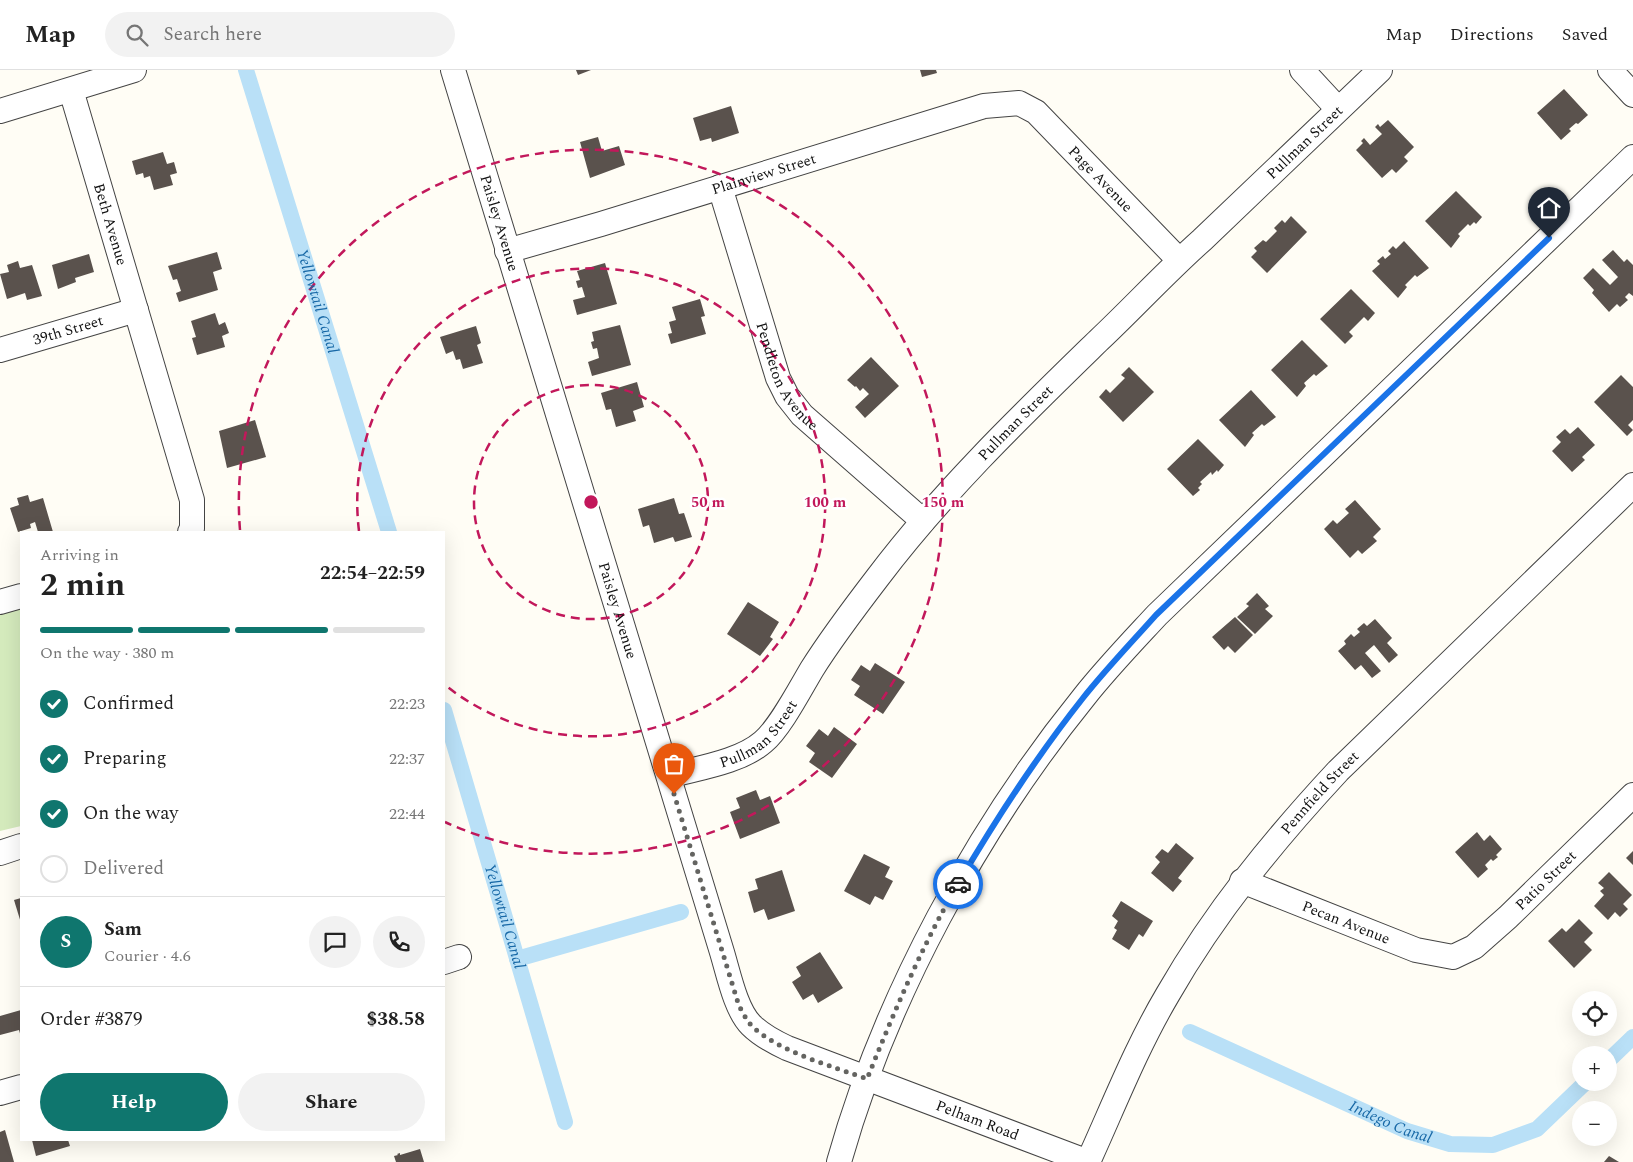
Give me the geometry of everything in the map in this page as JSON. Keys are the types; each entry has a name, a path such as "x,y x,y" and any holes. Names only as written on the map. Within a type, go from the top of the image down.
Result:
{"street":[{"path":"0,111 134,70"},
{"name":"Paisley Avenue","path":"453,70 739,1006 750,1024 769,1039 787,1048 867,1079"},
{"path":"1302,70 1338,108"},
{"name":"Pullman Street","path":"669,776 750,752 764,741 778,723 814,666 872,585 923,521 993,445 1140,301 1179,260 1380,70"},
{"path":"1610,70 1633,95"},
{"name":"Beth Avenue","path":"71,90 192,500 191,531"},
{"name":"Plainview Street","path":"507,251 601,224 984,106 1019,103"},
{"name":"Page Avenue","path":"1019,103 1036,112 1179,260"},
{"path":"839,1162 867,1079 922,950 990,830 1038,758 1084,697 1156,615 1633,157"},
{"name":"Pendleton Avenue","path":"720,187 778,378 787,396 802,415 923,521"},
{"name":"39th Street","path":"0,350 136,310"},
{"name":"Pennfield Street","path":"1088,1162 1130,1064 1167,994 1204,935 1242,881 1297,815 1338,771 1633,485"},
{"path":"0,602 20,596"},
{"name":"Patio Street","path":"1453,956 1474,947 1501,924 1633,795"},
{"path":"0,853 20,846"},
{"name":"Pecan Avenue","path":"1242,881 1416,950 1453,956"},
{"name":"Pelham Road","path":"867,1079 1088,1162"},
{"path":"0,1093 20,1087"}],"green space":[{"path":"20,603 20,826 0,831 0,609"}],"building":[{"path":"576,70 591,70 578,75"},
{"path":"920,70 936,70 937,73 922,77"},
{"path":"1564,89 1588,115 1569,129 1571,131 1561,140 1537,113"},
{"path":"731,106 739,133 712,142 711,138 700,141 693,118"},
{"path":"1388,120 1414,147 1404,157 1408,161 1396,173 1392,169 1382,178 1356,150 1363,143 1361,141 1364,138 1370,145 1382,134 1375,127 1378,124 1380,127"},
{"path":"598,137 602,151 619,146 625,165 590,178 580,142"},
{"path":"163,152 167,164 174,162 177,173 170,175 173,185 154,190 150,176 144,178 143,173 136,175 132,161"},
{"path":"1456,191 1482,217 1476,224 1474,222 1470,226 1468,224 1458,234 1460,236 1451,248 1425,221"},
{"path":"1291,216 1307,232 1267,273 1251,257 1257,251 1254,248 1263,240 1266,242 1277,231 1274,228 1282,220 1285,223"},
{"path":"1404,241 1429,268 1417,277 1415,275 1405,285 1407,287 1398,298 1372,271 1380,264 1377,261 1383,256 1385,259 1391,254 1388,251 1393,246 1396,249"},
{"path":"1613,250 1624,262 1627,259 1633,265 1633,296 1629,293 1625,297 1628,300 1620,307 1617,304 1609,312 1592,293 1594,290 1583,278 1593,268 1610,285 1618,277 1602,260"},
{"path":"217,252 222,269 213,272 218,290 179,302 176,293 181,291 177,279 173,280 168,266"},
{"path":"89,254 94,272 75,278 76,282 58,289 52,265"},
{"path":"18,261 20,268 32,265 42,296 27,300 25,293 7,299 0,274 9,272 7,265"},
{"path":"605,263 617,304 577,315 573,300 585,297 582,287 578,288 576,281 580,280 577,271"},
{"path":"1351,289 1375,313 1368,321 1364,317 1349,332 1353,336 1345,344 1320,319"},
{"path":"700,299 705,316 701,317 706,334 671,344 668,334 672,333 669,322 676,320 672,307"},
{"path":"215,313 219,325 225,322 229,333 222,336 225,347 197,355 192,338 196,337 191,321"},
{"path":"620,325 631,365 592,376 588,362 599,358 597,348 593,349 591,342 594,341 592,332"},
{"path":"476,326 481,343 477,345 483,363 463,369 460,359 456,360 453,351 446,354 440,337"},
{"path":"1302,340 1328,366 1316,376 1314,374 1304,383 1306,386 1297,397 1271,370"},
{"path":"871,357 899,386 865,418 855,407 869,394 863,388 860,391 847,380"},
{"path":"1129,367 1154,392 1123,422 1099,397 1106,389 1110,393 1125,378 1121,375"},
{"path":"1621,375 1633,387 1633,420 1628,425 1633,430 1627,436 1594,402"},
{"path":"637,382 644,407 633,411 636,421 616,427 611,409 606,410 601,393"},
{"path":"1251,390 1276,417 1264,426 1262,424 1252,433 1254,435 1245,447 1219,420"},
{"path":"255,420 266,457 227,468 219,431"},
{"path":"1578,427 1595,445 1582,457 1585,460 1572,472 1552,451 1561,442 1556,437 1565,429 1570,434"},
{"path":"1198,439 1224,465 1218,472 1217,470 1212,475 1211,472 1200,482 1202,484 1198,488 1200,490 1193,496 1167,469"},
{"path":"28,495 30,502 43,498 53,531 38,531 35,522 30,524 31,528 18,532 10,508 19,505 17,498"},
{"path":"674,498 679,514 684,513 692,537 675,542 673,537 654,543 649,525 643,527 638,509"},
{"path":"1355,500 1381,529 1373,537 1377,541 1362,554 1358,550 1350,558 1324,529 1333,520 1337,524 1349,513 1345,509"},
{"path":"1257,593 1269,606 1265,609 1273,616 1255,634 1237,617 1249,606 1246,604"},
{"path":"748,602 779,622 770,637 773,639 760,656 727,634"},
{"path":"1235,617 1253,635 1235,653 1228,646 1224,650 1212,637"},
{"path":"1375,619 1392,638 1387,643 1398,655 1389,663 1374,645 1365,653 1381,671 1372,678 1361,665 1355,670 1338,651 1346,644 1344,641 1351,634 1354,637 1360,632 1357,629 1364,623 1367,626"},
{"path":"875,663 905,682 883,714 854,695 860,686 851,680 861,665 870,671"},
{"path":"834,727 857,744 832,778 809,762 815,753 806,746 819,729 828,736"},
{"path":"756,790 760,800 770,796 780,823 740,839 730,812 740,808 736,798"},
{"path":"1477,832 1484,841 1490,835 1502,849 1496,855 1498,857 1493,861 1491,859 1485,865 1488,869 1478,878 1455,852"},
{"path":"1176,843 1194,858 1178,878 1182,881 1173,892 1151,873 1160,862 1155,857 1162,849 1168,853"},
{"path":"1633,851 1633,865 1626,858"},
{"path":"864,854 890,867 885,877 893,881 883,900 875,896 870,905 844,891"},
{"path":"782,870 795,911 768,920 764,909 754,913 748,892 758,889 755,879"},
{"path":"1609,872 1632,895 1623,904 1628,909 1620,917 1615,912 1608,920 1594,906 1604,895 1600,891 1604,888 1598,883"},
{"path":"20,898 20,920 14,900"},
{"path":"1121,901 1153,921 1143,937 1139,934 1129,950 1112,939 1117,930 1114,928 1118,921 1112,916"},
{"path":"1579,919 1593,933 1584,942 1592,950 1574,968 1548,941 1562,928 1566,932"},
{"path":"820,952 843,988 818,1003 813,994 803,1000 792,982 801,976 796,967"},
{"path":"20,1010 20,1034 19,1030 0,1035 0,1016"},
{"path":"5,1130 14,1162 0,1162 0,1132"},
{"path":"32,1141 68,1141 70,1146 36,1156"},
{"path":"420,1149 424,1162 396,1162 394,1156 397,1154 400,1153 400,1155"},
{"path":"1609,1156 1619,1162 1604,1162"}],"waterway":[{"name":"Yellowtail Canal","path":"246,70 389,531"},
{"name":"Yellowtail Canal","path":"445,713 565,1122"},
{"path":"517,959 681,912"},
{"name":"Indego Canal","path":"1190,1032 1407,1131 1450,1144 1493,1145 1537,1129 1577,1091"},
{"name":"Indego Canal","path":"1617,1052 1633,1037"}],"way so far":[{"path":"674,794 739,1006 750,1024 769,1039 787,1048 867,1079 922,950 958,884"}],"route":[{"path":"958,884 990,830 1038,758 1084,697 1156,615 1549,238"}]}
